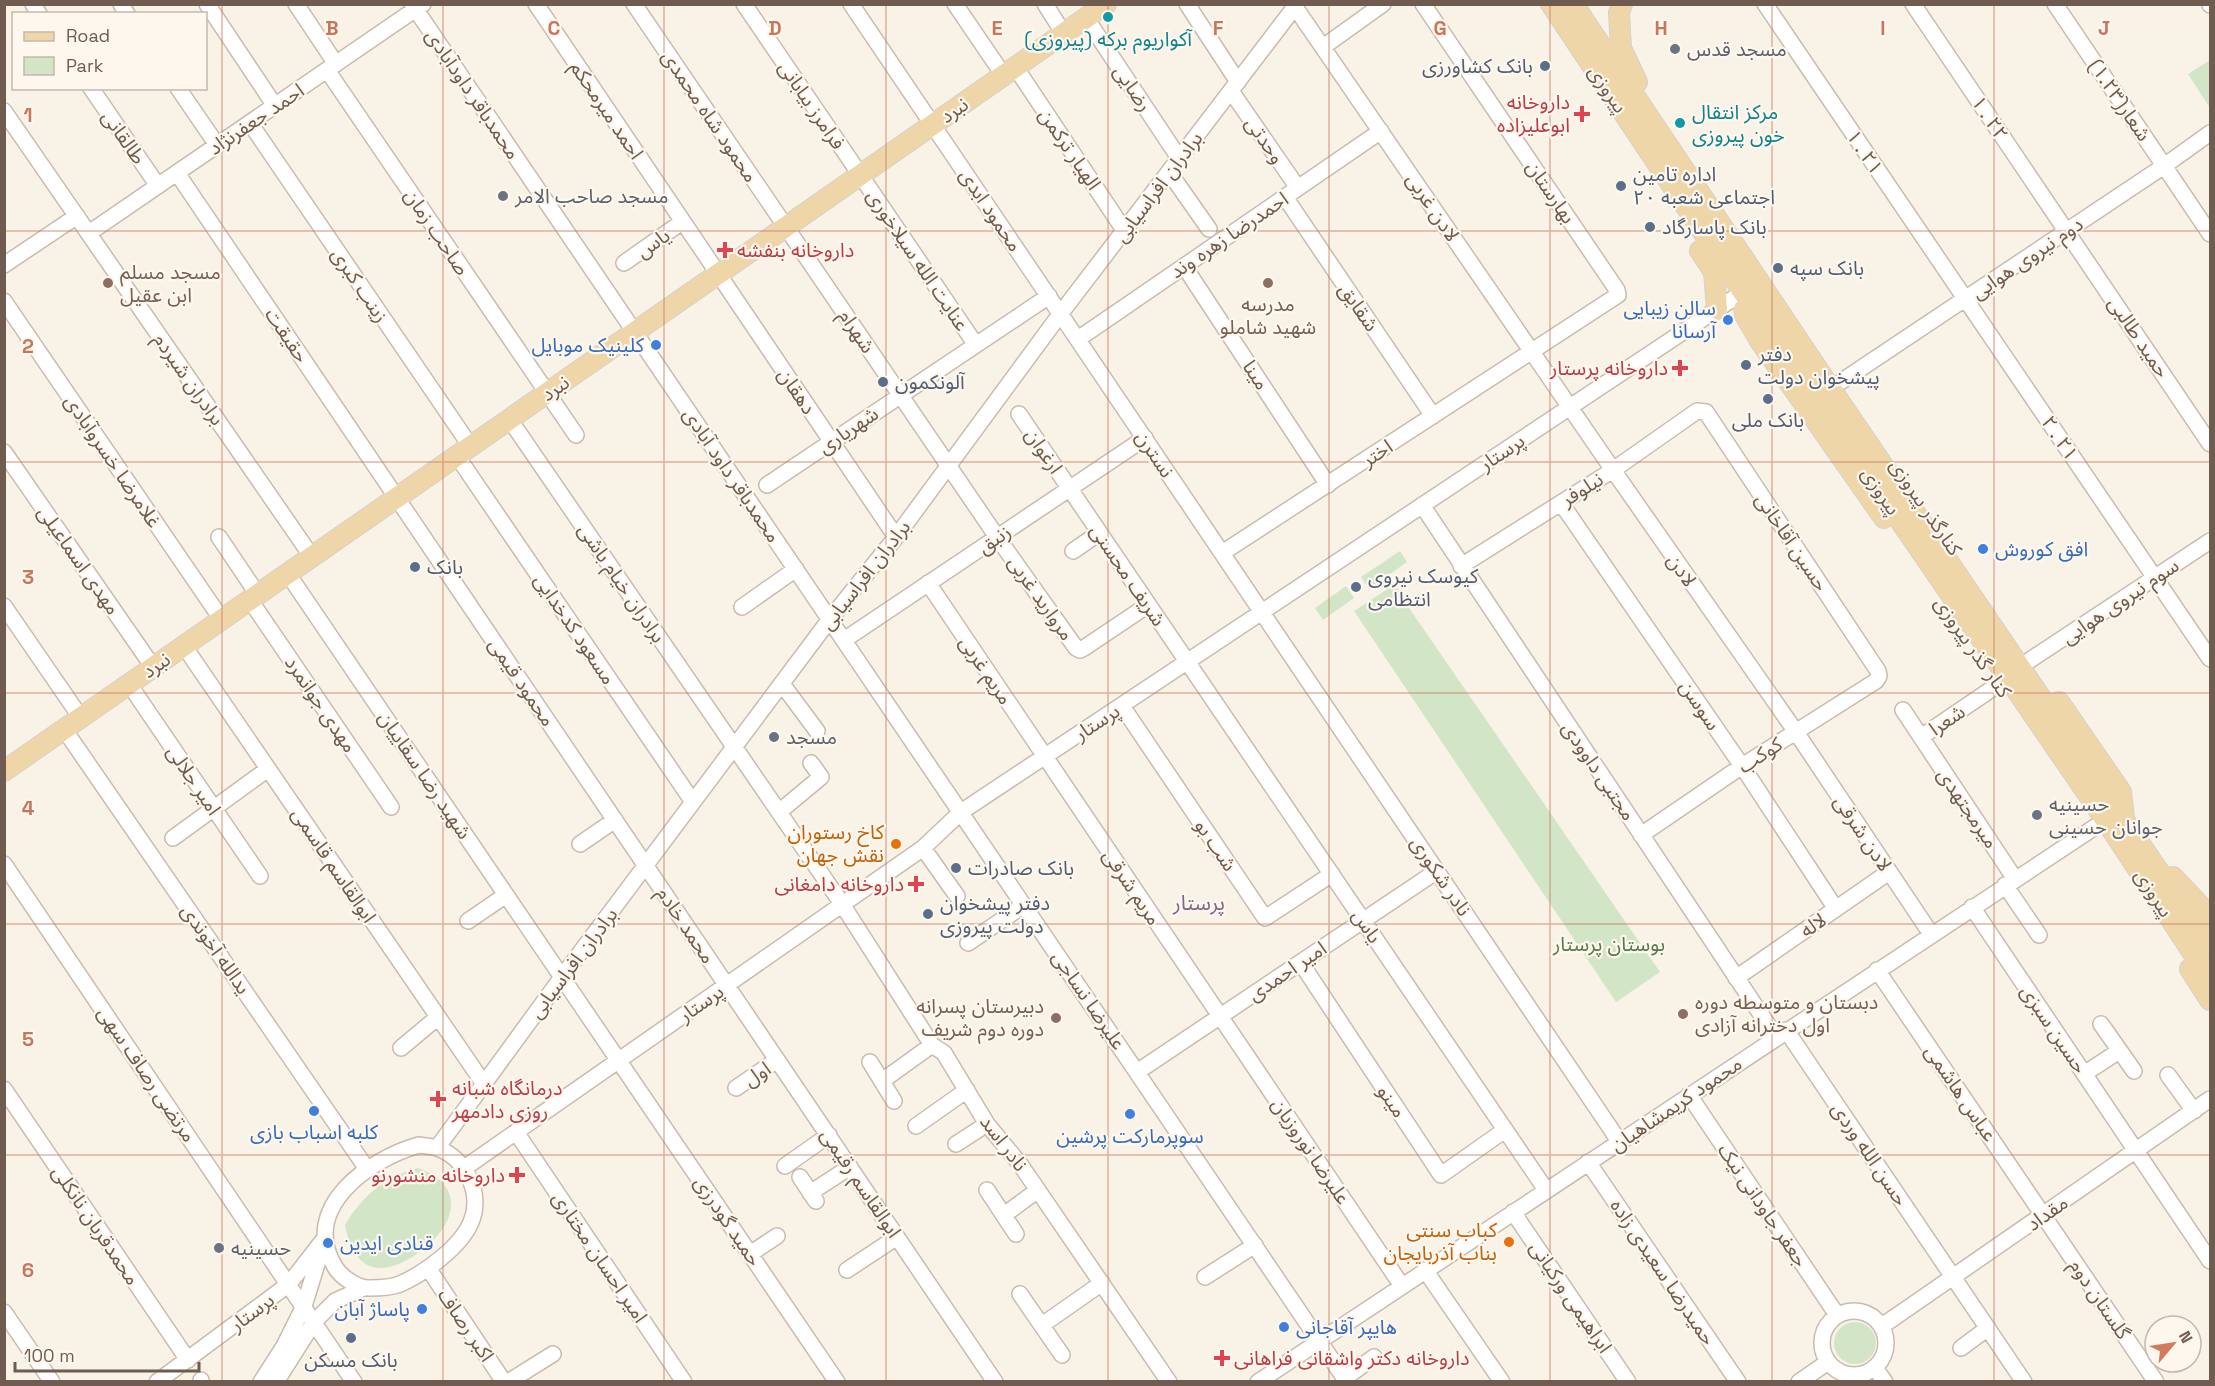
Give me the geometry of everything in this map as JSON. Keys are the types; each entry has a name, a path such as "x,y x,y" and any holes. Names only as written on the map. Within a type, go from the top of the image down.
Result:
{"main road":[{"name":"نبرد","path":"4,771 1106,4"},
{"name":"پیروزی","path":"1573,4 1707,205 1751,286 2001,676 2211,979"},
{"path":"1622,4 1619,13 1621,48 1644,96 1666,133 1678,162"},
{"name":"پیروزی","path":"1544,9 1874,452 2211,947"},
{"path":"1563,34 1714,273 1717,309"},
{"name":"کنارگذر پیروزی","path":"1707,205 1722,213 1752,249 2121,792 2124,821"},
{"path":"1874,452 1913,487"},
{"name":"کنار گذر پیروزی","path":"2001,676 2095,827 2211,1000"},
{"path":"2146,853 2183,886 2211,916"}],"street":[{"path":"207,4 275,106"},
{"name":"صاحب زمان","path":"296,4 332,67 576,435"},
{"name":"احمد میرمحکم","path":"536,4 718,274"},
{"name":"محمود شاه محمدی","path":"634,4 786,227"},
{"name":"فرامرز بیابانی","path":"744,4 860,176"},
{"name":"محمود ابدی","path":"851,4 1049,296"},
{"name":"الهیار ترکمن","path":"955,4 1010,72 1124,230"},
{"path":"1045,4 1064,34"},
{"name":"وحدتی","path":"1187,4 1298,188"},
{"path":"1323,47 1383,4"},
{"name":"بهارستان","path":"1423,4 1617,290 1618,295 1615,298 1532,352"},
{"name":"۱ . ۲۱","path":"1765,4 1966,299"},
{"name":"۱ . ۲۲","path":"1913,4 2067,231"},
{"name":"شعار(۱.۲۳)","path":"2055,4 2211,234"},
{"name":"احمد جعفرنژاد","path":"89,233 417,6"},
{"name":"محمدباقر داودآبادی","path":"417,6 635,332"},
{"name":"برادران افراسیابی","path":"437,1148 830,619 896,537 1061,313 1296,6"},
{"name":"لادن غربی","path":"1296,6 1570,407"},
{"name":"رضایی","path":"1086,18 1179,158"},
{"name":"طالقانی","path":"92,90 158,186"},
{"path":"179,90 217,145"},
{"name":"برادران شیردم","path":"4,111 312,557"},
{"name":"زینب کبری","path":"250,123 464,451"},
{"name":"احمدرضا زهره وند","path":"1078,339 1381,131"},
{"name":"دوم نیروی هوایی","path":"1842,381 2211,133"},
{"path":"1169,172 1209,229"},
{"name":"حقیقت","path":"177,173 397,498"},
{"name":"عنایت الله سیلاخوری","path":"860,176 975,345"},
{"name":"شقایق","path":"1285,197 1433,416"},
{"path":"4,265 76,216"},
{"name":"یاس","path":"624,263 682,222"},
{"name":"شهرام","path":"786,227 997,537"},
{"name":"حمید طالبی","path":"2067,231 2211,444"},
{"name":"مینا","path":"1184,266 1328,485"},
{"name":"دهقان","path":"718,274 896,537"},
{"name":"پرستار","path":"463,1169 923,848 961,812 1751,286"},
{"name":"نسترن","path":"1049,296 1262,611"},
{"name":"شهریاری","path":"767,485 1049,296"},
{"name":"۲ . ۲۱","path":"1966,299 2211,659"},
{"name":"غلامرضا خسروآبادی","path":"4,302 222,620"},
{"name":"محمدباقر داود آبادی","path":"635,332 830,619"},
{"name":"اختر","path":"1222,553 1532,352"},
{"name":"لادن","path":"1570,407 1796,732"},
{"name":"نیلوفر","path":"1461,566 1613,470 1697,411 1701,411"},
{"name":"حسین آقاخانی","path":"1701,411 1706,412 1879,676"},
{"name":"ارغوان","path":"1019,414 1069,489"},
{"name":"برادران خیام باشی","path":"510,420 779,812"},
{"name":"زنبق","path":"844,640 1145,438"},
{"name":"مسعود کدخدایی","path":"464,451 693,802"},
{"name":"مهدی اسماعیلی","path":"4,452 153,667"},
{"name":"شریف محسنی","path":"1069,489 1186,662"},
{"name":"محمود قیمی","path":"397,498 646,865"},
{"name":"سوسن","path":"1561,503 1742,766 1836,909"},
{"name":"مجتبی داوودی","path":"1422,505 1736,978 1781,1034"},
{"path":"1072,551 1099,533"},
{"name":"مهدی جوانمرد","path":"219,537 254,597 391,807"},
{"name":"مروارید غربی","path":"997,537 1076,648 1080,650 1148,605"},
{"name":"سوم نیروی هوایی","path":"2030,660 2211,541"},
{"path":"742,607 796,569"},
{"name":"شهید رضا سقاییان","path":"288,574 562,977"},
{"name":"مریم غربی","path":"928,584 1043,757"},
{"path":"4,606 81,718"},
{"name":"نادر شکوری","path":"1262,611 1619,1142"},
{"name":"علیرضا نساجی","path":"830,619 1346,1380"},
{"name":"ابوالقاسم قاسمی","path":"184,646 484,1084"},
{"name":"یاس","path":"1186,662 1546,1190"},
{"name":"کوکب","path":"1641,835 1742,766 1876,681 1879,676"},
{"name":"شعرا","path":"1904,710 1921,737 2001,676"},
{"name":"امیر جلالی","path":"129,684 260,876"},
{"path":"782,684 817,730"},
{"name":"شب بو","path":"1122,706 1265,918 1332,874"},
{"name":"یدالله آخوندی","path":"64,729 367,1169"},
{"name":"لادن شرقی","path":"1796,732 1931,934"},
{"name":"میرمجتهدی","path":"1921,737 2010,882 2039,935"},
{"name":"مریم شرقی","path":"1043,757 1220,1016"},
{"path":"779,812 821,777 811,763"},
{"path":"173,838 268,769"},
{"name":"نادر اسد","path":"779,812 842,904 932,1045 944,1053 987,1124 1020,1164 1169,1382"},
{"path":"580,844 615,820"},
{"name":"محمود کریمشاهیان","path":"1258,1382 2095,827"},
{"path":"923,848 957,896"},
{"name":"مرتضی رصاف سهی","path":"4,864 354,1382"},
{"name":"محمد خادم","path":"646,865 727,985"},
{"name":"امیر احمدی","path":"1137,1072 1437,871"},
{"name":"لاله","path":"1736,978 1889,872"},
{"path":"468,921 506,895"},
{"path":"968,944 1024,905"},
{"name":"حسین سبزی","path":"1972,907 2211,1261"},
{"name":"مینو","path":"1301,963 1441,1175 1505,1130"},
{"name":"عباس هاشمی","path":"1878,970 2044,1216"},
{"name":"حمید گودرزی","path":"562,977 837,1382"},
{"name":"ابوالقاسم رقیمی","path":"727,985 995,1382"},
{"name":"علیرضا نوروزیان","path":"1220,1016 1402,1286"},
{"path":"401,1048 438,1017"},
{"path":"2101,1024 2134,1071"},
{"name":"حسن الله وردی","path":"1781,1034 1954,1277 2024,1382"},
{"path":"882,1082 932,1045"},
{"path":"2084,1074 2119,1051"},
{"name":"اول","path":"736,1088 777,1060"},
{"path":"870,1062 894,1101"},
{"path":"2168,1075 2194,1111"},
{"name":"محمدقربان نانکلی","path":"4,1089 188,1360"},
{"path":"915,1126 967,1090"},
{"name":"جعفر جاودانی نیک","path":"1689,1095 1837,1315"},
{"name":"مقداد","path":"1882,1326 2211,1099"},
{"path":"956,1144 987,1124"},
{"name":"امیر احسان مختاری","path":"516,1132 684,1382"},
{"path":"785,1166 829,1135"},
{"path":"261,1382 284,1346 304,1306 324,1239 325,1224 330,1210 345,1188 367,1169 403,1149 419,1145 437,1148 452,1157 474,1187 476,1201 471,1223 456,1244 428,1268 399,1285 364,1288 335,1301 314,1322 276,1382"},
{"name":"حمیدرضا سعیدی زاده","path":"1588,1162 1738,1382"},
{"path":"800,1177 813,1197 850,1167"},
{"path":"987,1190 1016,1233"},
{"path":"1004,1215 1038,1190"},
{"name":"ابراهیمی ورکیانی","path":"1514,1212 1628,1382"},
{"name":"گلستان دوم","path":"2044,1216 2156,1382"},
{"path":"750,1254 777,1236"},
{"path":"848,1270 897,1237"},
{"path":"324,1239 337,1269 349,1280 364,1288"},
{"name":"پرستار","path":"157,1382 289,1284 324,1239"},
{"path":"1205,1277 1255,1245"},
{"name":"اکبر رصاف","path":"428,1268 506,1382"},
{"path":"1425,1270 1502,1382"},
{"path":"1042,1325 1102,1283"},
{"path":"1020,1294 1062,1355"},
{"path":"1857,1310 1875,1318 1882,1326 1887,1343 1885,1352 1875,1368 1856,1375 1845,1374 1836,1370 1828,1362 1823,1353 1824,1331 1837,1315 1857,1310"},
{"path":"4,1312 52,1382"},
{"path":"1961,1348 1988,1328"},
{"path":"506,1382 554,1354"},
{"path":"1346,1380 1374,1357"},
{"path":"1799,1382 1828,1362"},
{"path":"1875,1368 1885,1382"}],"green space":[{"path":"2210,60 2210,108 2188,74"},
{"path":"1400,551 1407,562 1369,589 1361,577"},
{"name":"بوستان پرستار","path":"1395,584 1409,608 1660,972 1616,1002 1354,611"},
{"path":"1346,586 1354,598 1323,620 1315,608"},
{"path":"418,1168 434,1175 444,1184 450,1195 451,1206 448,1218 433,1241 421,1251 394,1266 372,1267 355,1254 345,1225 367,1196 395,1176"},
{"path":"1855,1322 1863,1323 1870,1328 1875,1335 1875,1351 1870,1358 1863,1363 1855,1364 1847,1363 1840,1358 1835,1351 1834,1343 1835,1335 1840,1328 1847,1323"}],"place":[{"name":"آکواریوم برکه (پیروزی)","path":"1108,17"},
{"name":"مسجد قدس","path":"1675,49"},
{"name":"بانک کشاورزی","path":"1545,66"},
{"name":"داروخانه ابوعلیزاده","path":"1582,114"},
{"name":"مرکز انتقال خون پیروزی","path":"1680,123"},
{"name":"اداره تامین اجتماعی شعبه ۲۰","path":"1621,186"},
{"name":"مسجد صاحب الامر","path":"503,196"},
{"name":"بانک پاسارگاد","path":"1650,227"},
{"name":"داروخانه بنفشه","path":"725,250"},
{"name":"بانک سپه","path":"1778,268"},
{"name":"مسجد مسلم ابن عقیل","path":"108,283"},
{"name":"مدرسه شهید شاملو","path":"1268,283"},
{"name":"سالن زیبایی آرسانا","path":"1728,320"},
{"name":"کلینیک موبایل","path":"656,345"},
{"name":"دفتر پیشخوان دولت","path":"1746,365"},
{"name":"داروخانه پرستار","path":"1680,368"},
{"name":"آلونکمون","path":"883,382"},
{"name":"بانک ملی","path":"1768,399"},
{"name":"افق کوروش","path":"1983,549"},
{"name":"بانک","path":"415,567"},
{"name":"کیوسک نیروی انتظامی","path":"1356,587"},
{"name":"مسجد","path":"774,737"},
{"name":"حسینیه جوانان حسینی","path":"2037,815"},
{"name":"کاخ رستوران نقش جهان","path":"896,844"},
{"name":"بانک صادرات","path":"956,868"},
{"name":"داروخانه دامغانی","path":"916,884"},
{"name":"دفتر پیشخوان دولت پیروزی","path":"928,914"},
{"name":"دبستان و متوسطه دوره اول دخترانه آزادی","path":"1683,1014"},
{"name":"دبیرستان پسرانه دوره دوم شریف","path":"1056,1018"},
{"name":"درمانگاه شبانه روزی دادمهر","path":"438,1099"},
{"name":"کلبه اسباب بازی","path":"314,1111"},
{"name":"سوپرمارکت پرشین","path":"1130,1114"},
{"name":"داروخانه منشورنو","path":"517,1175"},
{"name":"کباب سنتی بناب آذربایجان","path":"1509,1242"},
{"name":"قنادی ایدین","path":"328,1243"},
{"name":"حسینیه","path":"219,1248"},
{"name":"پاساژ آبان","path":"422,1309"},
{"name":"هایپر آقاجانی","path":"1284,1327"},
{"name":"بانک مسکن","path":"351,1338"},
{"name":"داروخانه دکتر واشقانی فراهانی","path":"1222,1358"}],"district":[{"name":"پرستار","path":"1199,903"}]}
